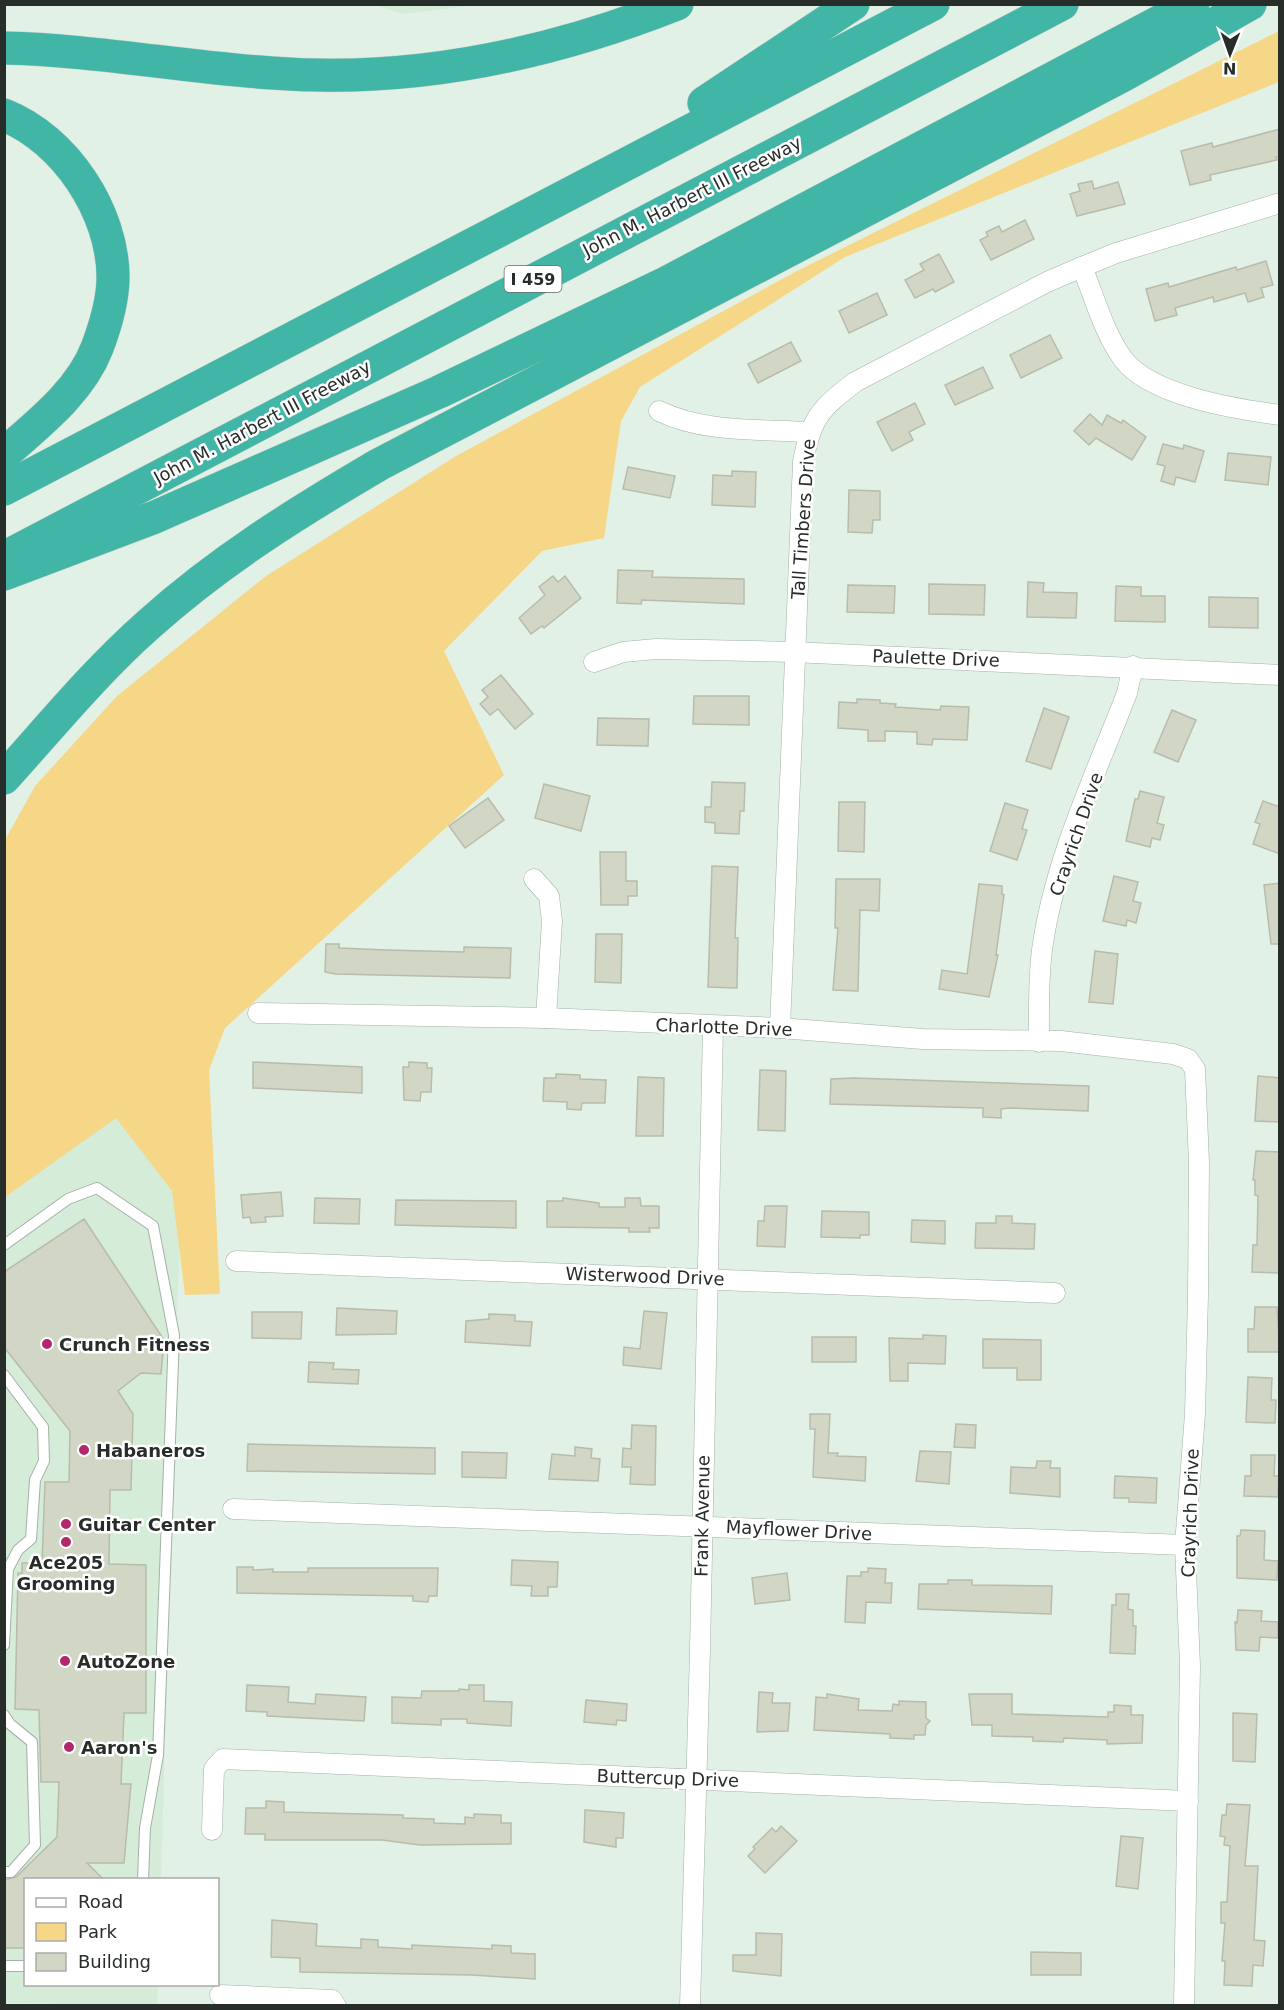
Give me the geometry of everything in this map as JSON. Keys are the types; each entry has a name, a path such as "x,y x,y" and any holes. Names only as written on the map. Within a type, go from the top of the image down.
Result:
{"highway":[{"path":"4,48 121,56 273,74 342,76 390,73 440,68 538,51 613,29 677,4"},
{"path":"423,270 695,110 853,4"},
{"path":"4,489 933,4"},
{"name":"John M. Harbert III Freeway","path":"4,557 1062,4"},
{"path":"4,574 155,517 439,392 664,284 1127,41 1193,4"},
{"path":"4,777 147,625 205,577 292,515 380,464 1124,75 1250,4"},
{"path":"4,115 43,136 77,174 96,207 108,243 113,277 108,311 97,350 75,386 39,424 4,454"}],"street":[{"name":"Tall Timbers Drive","path":"780,1028 793,751 793,652 803,462 808,432 817,416 831,400 855,382 1047,282 1116,253 1280,203"},
{"path":"1082,267 1124,360 1151,382 1224,407 1280,415"},
{"path":"659,411 682,422 701,425 808,432"},
{"name":"Paulette Drive","path":"594,662 623,652 656,649 793,652 1133,666 1280,675"},
{"name":"Crayrich Drive","path":"1039,1042 1042,949 1053,902 1067,848 1127,693 1133,666"},
{"path":"534,879 549,896 552,921 546,1018"},
{"name":"Charlotte Drive","path":"258,1013 546,1018 780,1028 923,1039 1062,1041 1173,1054 1188,1059"},
{"name":"Frank Avenue","path":"690,2006 713,1026"},
{"name":"Crayrich Drive","path":"1184,2006 1190,1666 1185,1545 1195,1414 1199,1174 1195,1069 1188,1059"},
{"name":"Wisterwood Drive","path":"236,1261 1054,1293"},
{"name":"Mayflower Drive","path":"233,1509 1185,1545"},
{"name":"Buttercup Drive","path":"212,1830 214,1768 223,1759 1188,1801"},
{"path":"220,1995 332,2000 336,2006"}],"lane":[{"path":"4,1245 68,1199 97,1188 153,1226 174,1335 158,1755 146,1828 143,1878"},
{"path":"4,1376 43,1426 44,1461 35,1480 31,1539 18,1550 8,1569 4,1645"},
{"path":"4,1715 10,1724 32,1743 35,1845 11,1872 4,1872"},
{"path":"4,1966 24,1966"}],"shaded area":[{"path":"374,4 476,5 404,14"},
{"path":"116,1107 181,1187 161,1878 24,1878 24,1986 158,1986 157,2005 5,2003 5,1181"}],"green space":[{"path":"1279,31 1279,82 845,257 640,387 621,421 604,538 542,551 444,651 504,775 225,1028 209,1070 220,1294 185,1295 172,1191 116,1118 5,1197 5,840 35,786 117,696 266,576 456,456 797,271"}],"building":[{"path":"1280,129 1280,156 1276,157 1277,160 1210,175 1211,180 1190,185 1181,151 1212,143 1213,147"},
{"path":"1092,181 1094,189 1118,182 1125,204 1077,216 1070,194 1080,191 1078,184"},
{"path":"1025,220 1034,239 991,260 980,240 988,236 986,232 999,226 1002,232"},
{"path":"939,254 954,282 935,292 933,289 915,298 905,280 924,270 920,264"},
{"path":"1266,261 1273,285 1261,288 1264,297 1248,302 1245,293 1214,302 1213,297 1175,308 1177,315 1155,321 1146,289 1168,283 1169,287 1236,267 1237,270"},
{"path":"877,293 887,315 849,333 839,311"},
{"path":"1050,335 1062,358 1021,378 1010,355"},
{"path":"791,342 801,361 758,383 748,364"},
{"path":"983,367 993,388 955,405 945,385"},
{"path":"915,403 925,424 909,432 913,440 892,451 877,422"},
{"path":"1090,414 1102,425 1107,415 1121,423 1123,420 1146,437 1132,460 1096,438 1089,445 1074,431"},
{"path":"1163,444 1183,449 1184,445 1204,451 1195,482 1176,477 1174,485 1161,481 1165,466 1157,464"},
{"path":"1228,453 1271,457 1268,485 1225,480"},
{"path":"628,467 675,476 670,498 623,489"},
{"path":"732,471 756,472 755,507 712,505 713,475 732,476"},
{"path":"849,490 880,491 880,520 873,520 872,533 848,532"},
{"path":"618,570 653,571 652,577 744,579 744,604 642,600 641,604 617,603"},
{"path":"553,576 558,582 565,576 581,598 544,628 542,626 531,634 519,618 545,595 539,587"},
{"path":"1028,582 1044,583 1043,592 1077,593 1076,618 1027,617"},
{"path":"929,584 985,585 984,615 929,614"},
{"path":"848,585 895,586 894,613 847,612"},
{"path":"1116,586 1141,587 1141,596 1165,596 1165,622 1115,621"},
{"path":"1209,597 1258,598 1258,628 1209,627"},
{"path":"501,675 533,714 515,729 498,709 490,715 480,704 488,697 482,690"},
{"path":"694,696 749,696 749,725 693,724"},
{"path":"857,699 880,700 880,703 896,704 895,707 940,710 941,706 969,707 967,740 933,739 932,745 917,744 917,732 885,731 885,741 868,741 868,730 838,728 839,702 857,703"},
{"path":"1044,708 1069,717 1051,769 1026,761"},
{"path":"1172,710 1196,720 1178,762 1154,752"},
{"path":"598,718 649,719 648,746 597,745"},
{"path":"712,782 745,783 744,811 740,811 739,834 715,833 715,823 705,822 705,807 711,807"},
{"path":"544,784 590,796 581,831 535,818"},
{"path":"1140,791 1164,797 1157,823 1164,825 1160,840 1152,838 1150,847 1126,841 1135,799 1138,799"},
{"path":"488,798 504,820 465,848 449,826"},
{"path":"1263,801 1280,807 1280,854 1253,844 1260,824 1255,822"},
{"path":"839,802 865,802 864,852 838,851"},
{"path":"1005,803 1028,810 1022,829 1027,830 1017,860 990,851"},
{"path":"600,852 626,852 626,881 637,881 637,896 628,896 628,905 601,905"},
{"path":"712,866 738,867 735,938 738,938 737,988 708,987"},
{"path":"1114,876 1138,882 1133,901 1141,903 1136,923 1127,920 1126,926 1103,921"},
{"path":"836,879 880,879 879,911 860,910 858,991 833,990 838,928 835,928"},
{"path":"1280,883 1280,944 1271,944 1264,885"},
{"path":"979,884 1002,886 1004,895 996,955 998,955 989,997 939,989 942,970 967,974"},
{"path":"596,934 622,934 621,983 595,982"},
{"path":"326,944 339,944 339,948 464,952 464,947 511,948 510,978 335,974 325,972"},
{"path":"1095,951 1118,954 1113,1004 1089,1002"},
{"path":"253,1062 362,1067 362,1093 253,1088"},
{"path":"409,1062 427,1063 427,1068 432,1068 431,1092 421,1092 420,1101 404,1100 403,1067 409,1067"},
{"path":"760,1070 786,1071 785,1131 758,1130"},
{"path":"556,1074 580,1075 580,1079 606,1080 605,1103 582,1103 581,1110 567,1109 567,1102 543,1101 544,1078 556,1078"},
{"path":"1258,1076 1280,1078 1280,1122 1255,1121"},
{"path":"638,1077 664,1078 663,1136 636,1136"},
{"path":"831,1079 1089,1086 1088,1111 1009,1108 1001,1109 1001,1118 983,1117 983,1108 830,1104"},
{"path":"1256,1151 1280,1152 1279,1273 1252,1272 1253,1245 1257,1245 1258,1196 1255,1195 1255,1180 1253,1180"},
{"path":"281,1192 283,1216 265,1217 266,1222 251,1223 250,1217 243,1218 241,1195"},
{"path":"315,1198 360,1199 359,1224 314,1223"},
{"path":"563,1198 599,1203 599,1207 625,1207 625,1198 640,1198 641,1206 659,1206 659,1228 649,1228 650,1232 629,1232 629,1228 547,1227 547,1201 563,1201"},
{"path":"396,1200 516,1201 516,1228 395,1225"},
{"path":"765,1206 787,1206 785,1247 757,1246 758,1221 764,1221"},
{"path":"822,1211 869,1212 869,1235 860,1235 860,1238 821,1237"},
{"path":"996,1216 1012,1216 1012,1223 1035,1224 1034,1249 975,1248 976,1223 996,1223"},
{"path":"84,1219 164,1340 161,1374 141,1373 118,1391 133,1414 131,1490 110,1490 109,1564 146,1565 146,1713 124,1713 121,1784 131,1784 124,1863 87,1863 102,1878 24,1878 24,1948 4,1948 4,1880 16,1877 57,1837 59,1782 41,1782 39,1710 15,1709 18,1573 22,1573 22,1563 42,1563 45,1482 69,1482 70,1431 4,1347 4,1272"},
{"path":"912,1220 945,1221 945,1244 911,1242"},
{"path":"1255,1307 1277,1307 1280,1352 1248,1352 1248,1329 1254,1329"},
{"path":"337,1308 397,1311 396,1334 336,1335"},
{"path":"644,1311 667,1313 661,1369 623,1365 624,1347 640,1349"},
{"path":"252,1312 302,1312 301,1339 252,1338"},
{"path":"489,1314 515,1315 515,1321 532,1322 530,1346 465,1342 466,1321 489,1319"},
{"path":"923,1335 946,1336 945,1364 908,1363 908,1381 890,1381 889,1338 923,1339"},
{"path":"812,1337 856,1337 856,1362 812,1362"},
{"path":"983,1339 1041,1340 1041,1380 1017,1380 1017,1368 983,1368"},
{"path":"309,1362 334,1363 333,1369 359,1370 358,1384 308,1382"},
{"path":"1248,1377 1272,1378 1271,1400 1276,1400 1275,1423 1246,1422"},
{"path":"810,1414 830,1414 828,1453 838,1453 837,1456 866,1457 865,1481 813,1477 815,1429 810,1429"},
{"path":"956,1424 976,1425 975,1448 954,1447"},
{"path":"632,1425 656,1426 655,1485 630,1484 631,1467 622,1467 623,1448 631,1449"},
{"path":"248,1444 435,1448 435,1474 247,1471"},
{"path":"575,1447 592,1449 591,1458 600,1459 598,1481 549,1479 552,1454 575,1456"},
{"path":"920,1451 951,1452 949,1484 916,1481"},
{"path":"462,1452 507,1453 506,1478 462,1477"},
{"path":"1251,1455 1275,1455 1274,1476 1279,1476 1278,1497 1244,1496 1245,1476 1251,1476"},
{"path":"1037,1461 1051,1461 1050,1468 1060,1468 1060,1497 1010,1493 1011,1467 1036,1468"},
{"path":"1115,1476 1157,1478 1156,1503 1129,1502 1129,1498 1114,1498"},
{"path":"1241,1530 1265,1531 1264,1560 1278,1561 1277,1580 1237,1578 1237,1536 1240,1536"},
{"path":"512,1560 558,1562 557,1587 548,1587 548,1596 531,1596 532,1586 511,1585"},
{"path":"237,1567 253,1567 253,1570 273,1569 273,1572 308,1572 308,1568 438,1568 437,1596 429,1596 428,1602 413,1601 413,1596 237,1593"},
{"path":"868,1568 886,1569 885,1583 892,1583 891,1603 866,1602 865,1623 845,1622 847,1576 861,1576 861,1572 868,1572"},
{"path":"787,1573 790,1600 755,1604 752,1578"},
{"path":"948,1580 972,1580 972,1585 1052,1586 1051,1614 918,1609 919,1584 948,1584"},
{"path":"1116,1594 1129,1594 1128,1609 1133,1610 1133,1626 1136,1626 1135,1654 1110,1653 1112,1605 1116,1605"},
{"path":"1238,1610 1262,1611 1261,1621 1278,1622 1278,1638 1260,1637 1259,1651 1236,1650 1235,1622 1237,1623"},
{"path":"247,1685 289,1687 288,1702 315,1704 316,1694 366,1697 364,1721 267,1716 267,1712 246,1711"},
{"path":"469,1685 484,1685 484,1701 512,1702 511,1726 467,1723 467,1719 441,1719 441,1725 392,1723 392,1697 421,1698 422,1691 469,1690"},
{"path":"759,1692 773,1693 772,1703 790,1703 788,1731 757,1732"},
{"path":"827,1694 859,1699 858,1710 892,1711 893,1704 899,1705 899,1701 926,1702 926,1718 930,1721 926,1725 925,1735 914,1735 914,1739 890,1738 890,1734 814,1730 816,1697 827,1698"},
{"path":"969,1694 1012,1694 1012,1714 1108,1717 1108,1712 1114,1712 1114,1705 1131,1706 1131,1715 1143,1715 1142,1743 1107,1744 1107,1740 1064,1738 1063,1742 1033,1741 1033,1737 992,1736 992,1725 972,1725"},
{"path":"586,1700 627,1704 626,1721 617,1720 616,1725 584,1722"},
{"path":"1233,1713 1257,1714 1255,1762 1233,1761"},
{"path":"266,1801 284,1802 284,1812 403,1815 403,1818 434,1819 434,1823 465,1824 465,1817 474,1818 474,1814 501,1815 501,1823 511,1823 511,1844 420,1845 382,1840 265,1840 265,1834 245,1834 246,1808 266,1808"},
{"path":"1227,1804 1250,1805 1245,1866 1258,1866 1254,1940 1265,1941 1263,1966 1253,1965 1252,1986 1224,1985 1225,1961 1222,1961 1225,1923 1221,1923 1221,1902 1227,1902 1230,1846 1224,1845 1225,1837 1220,1836 1222,1815 1226,1815"},
{"path":"585,1810 624,1813 623,1838 616,1838 616,1847 584,1842"},
{"path":"781,1826 797,1841 765,1873 748,1856 755,1849 753,1847 772,1828 776,1832"},
{"path":"1121,1836 1143,1838 1138,1889 1116,1886"},
{"path":"272,1920 317,1924 316,1946 361,1948 361,1939 378,1940 378,1947 412,1949 412,1945 492,1949 492,1945 511,1946 511,1953 535,1954 535,1979 472,1975 300,1972 300,1958 271,1957"},
{"path":"756,1933 782,1934 781,1976 733,1971 733,1955 756,1955"},
{"path":"1031,1952 1081,1953 1081,1975 1031,1975"}],"place":[{"name":"Crunch Fitness","path":"47,1344"},
{"name":"Habaneros","path":"84,1450"},
{"name":"Guitar Center","path":"66,1524"},
{"name":"Ace205 Grooming","path":"66,1542"},
{"name":"AutoZone","path":"65,1661"},
{"name":"Aaron's","path":"69,1747"}]}
